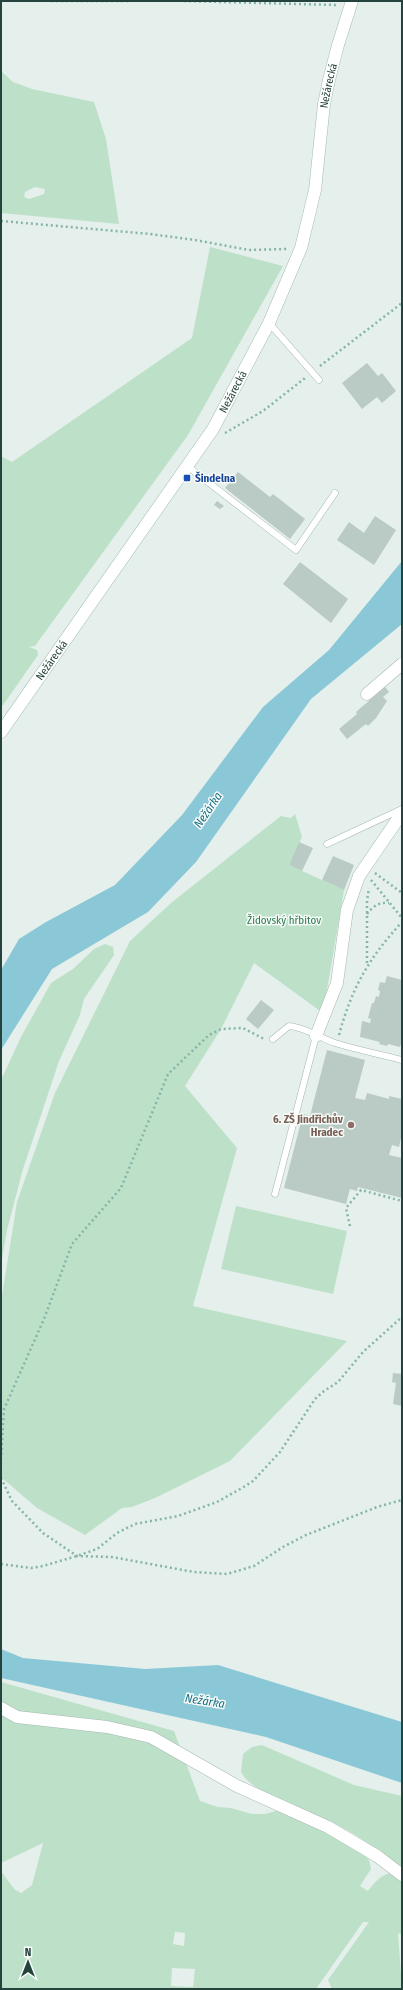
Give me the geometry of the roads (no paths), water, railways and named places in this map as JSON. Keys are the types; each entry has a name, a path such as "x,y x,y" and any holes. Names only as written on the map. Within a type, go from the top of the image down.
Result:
{"street":[{"name":"Nežárecká","path":"1,732 213,429 269,323 301,248 315,190 324,104 329,80 351,3"},
{"path":"368,694 402,664"},
{"path":"316,1036 337,983 348,910 359,876 402,814"},
{"path":"1,1708 17,1717 107,1727 151,1737 237,1786 328,1827 376,1856 402,1875"}],"lane":[{"path":"269,323 319,380"},
{"path":"187,466 296,550 335,493"},
{"path":"327,844 402,809"},
{"path":"273,1039 289,1026 299,1027 316,1036 336,1043 402,1060"},
{"path":"275,1194 316,1036"}],"water":[{"name":"Nežárka","path":"402,561 402,624 311,699 196,862 148,912 52,969 1,1050 1,970 19,939 46,922 115,885 182,815 263,707 329,650"},
{"name":"Nežárka","path":"1,1649 23,1658 145,1669 218,1665 402,1722 402,1783 266,1737 1,1678"}],"place":[{"name":"Šindelna","path":"187,478"},
{"name":"6. ZŠ Jindřichův Hradec","path":"351,1125"}],"park label":[{"name":"Židovský hřbitov","path":"284,920"}]}
